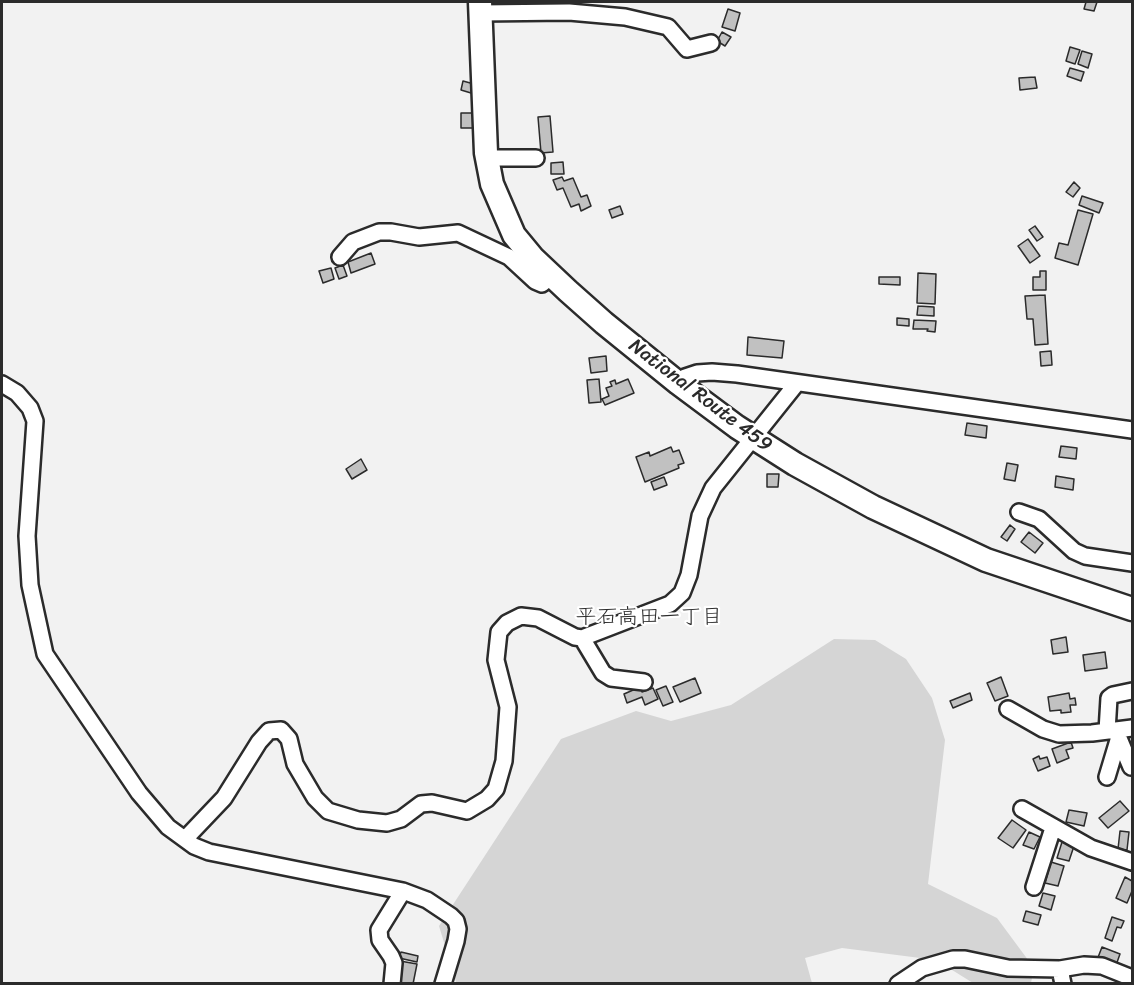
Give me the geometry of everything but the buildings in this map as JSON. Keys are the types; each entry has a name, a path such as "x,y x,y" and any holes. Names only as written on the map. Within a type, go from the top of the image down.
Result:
{"highway":[{"name":"National Route 459","path":"480,7 487,158 492,184 514,235 552,276 678,383 754,438 795,464 863,502 986,560 1132,609"}],"street":[{"path":"480,7 570,7 668,27 687,49 711,43"},
{"path":"487,158 536,158"},
{"path":"340,257 353,242 379,232 419,237 458,233 509,257 535,282 542,284 552,276"},
{"path":"678,383 685,377 712,372 1132,430"},
{"path":"185,839 224,798 259,742 270,731 280,730 289,739 295,764 315,798 328,811 358,820 387,823 401,819 420,804 432,803 467,811 487,800 496,789 504,761 508,707 496,660 500,632 507,622 521,615 538,618 575,638 582,638 670,604 682,593 689,575 700,516 713,488 797,383"},
{"path":"2,384 17,393 30,408 35,421 27,536 30,585 45,654 139,794 168,827 195,846 209,852 403,891 427,900 451,916 456,921 458,929 444,984"},
{"path":"1019,512 1039,519 1074,551 1085,556 1132,563"},
{"path":"582,638 603,673 611,678 644,681"},
{"path":"1107,777 1114,733 1109,698 1132,691"},
{"path":"1008,709 1043,729 1059,734 1114,733 1132,728"},
{"path":"1114,733 1131,767"},
{"path":"1022,809 1091,848 1132,862"},
{"path":"1034,887 1053,828"},
{"path":"392,984 392,956 380,940 379,930 403,891"},
{"path":"898,984 922,968 953,958 1061,976 1084,965 1102,966 1132,978"}],"shaded area":[{"path":"834,639 875,640 906,659 932,698 945,740 928,884 997,918 1034,968 1031,983 973,983 936,960 842,948 805,958 812,983 456,982 439,926 561,739 636,711 671,721 731,705"}],"district":[{"name":"平石高田一丁目","path":"649,618"}]}
